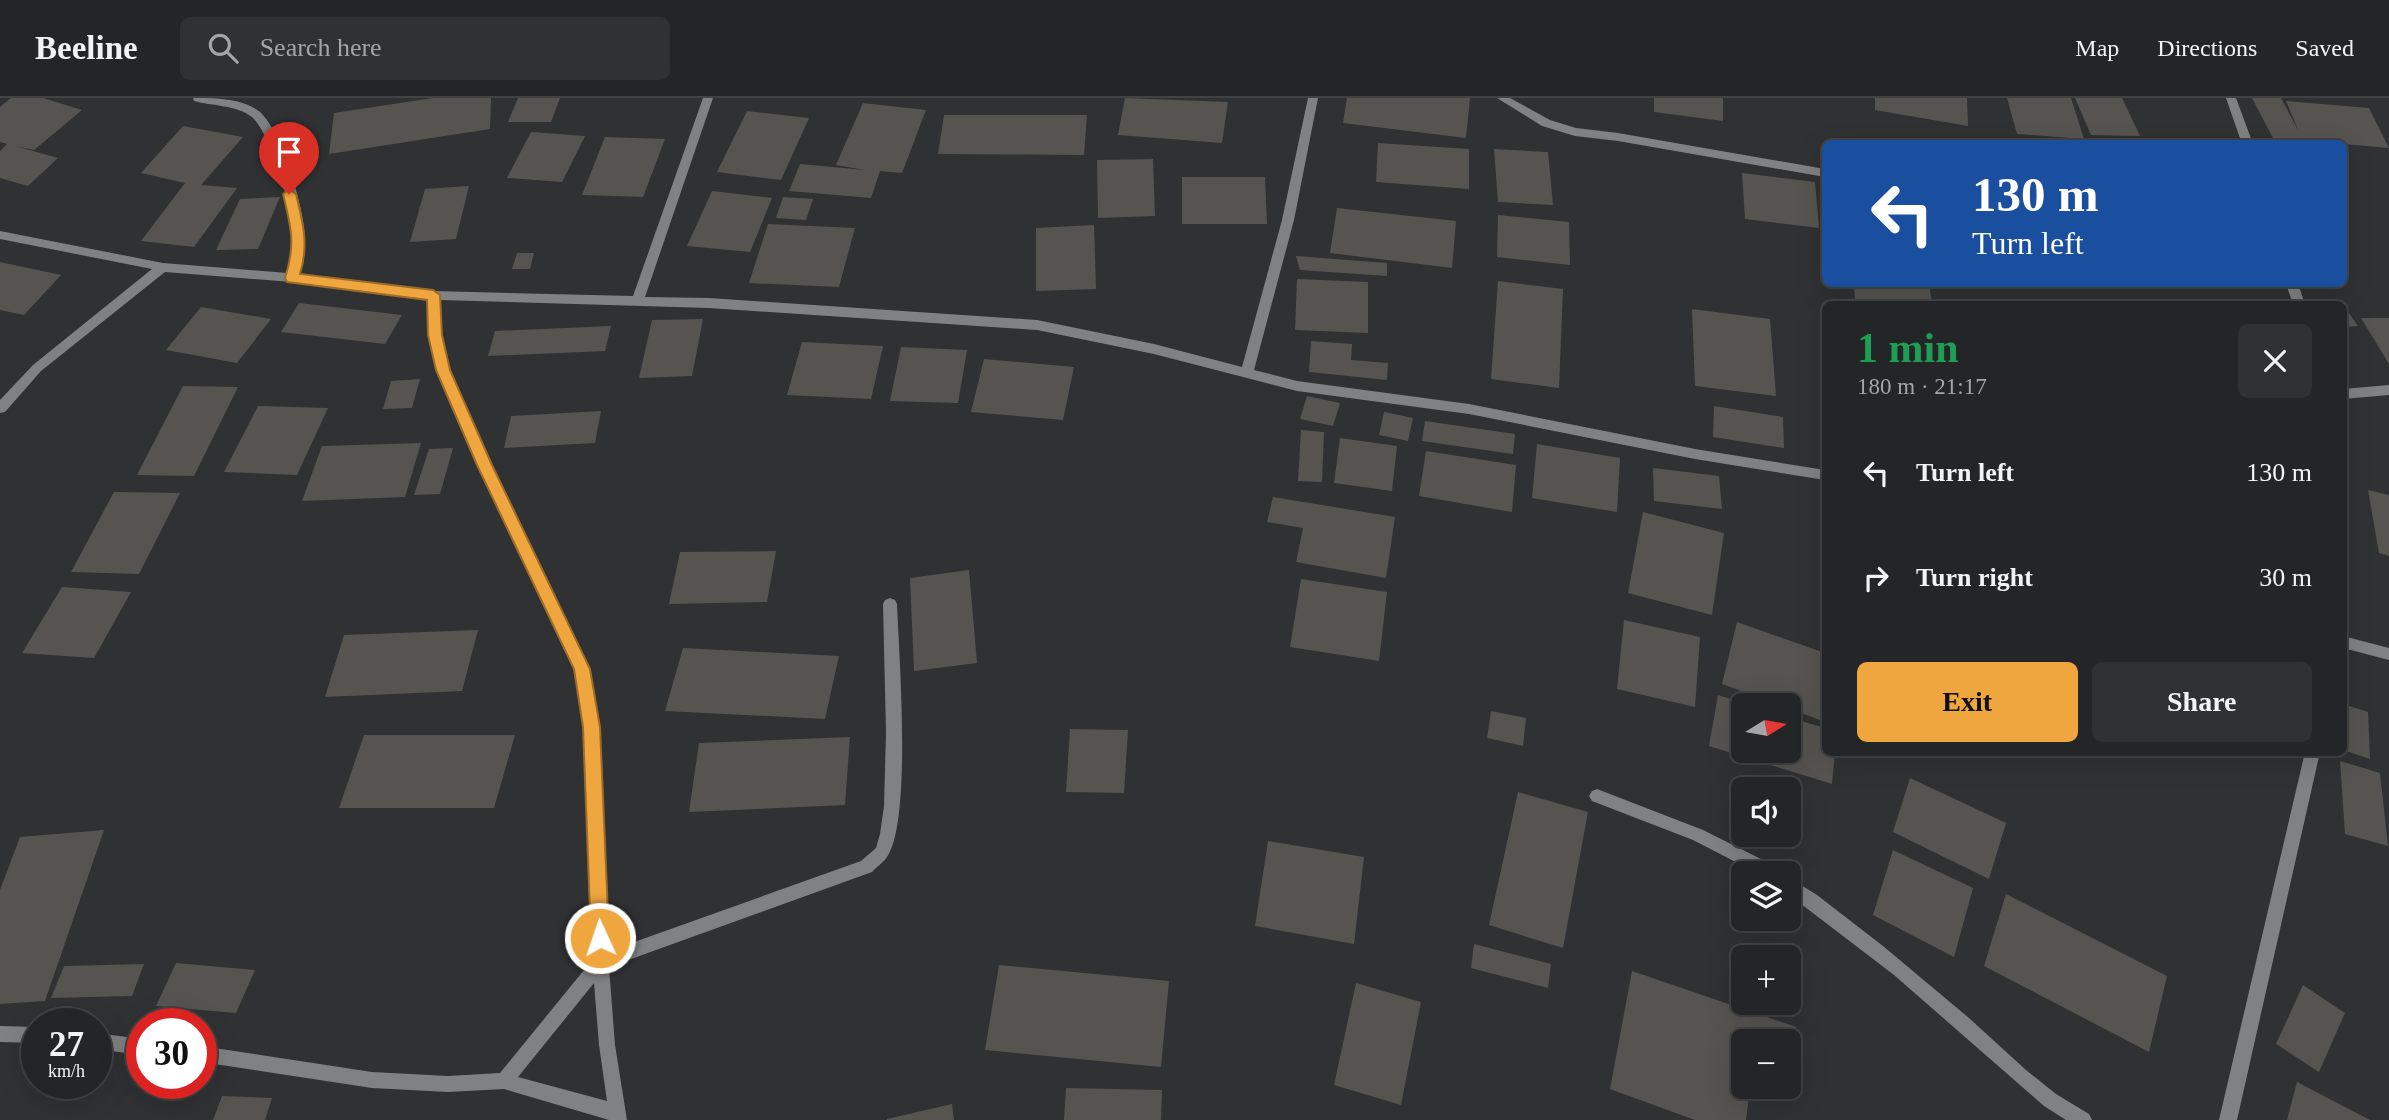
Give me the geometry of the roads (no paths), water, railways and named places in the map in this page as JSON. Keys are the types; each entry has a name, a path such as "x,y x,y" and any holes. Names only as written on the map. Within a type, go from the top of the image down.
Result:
{"street":[{"path":"198,98 243,107 258,116 267,127 285,174 299,233 299,255 292,278"},
{"path":"637,301 708,98"},
{"path":"1247,373 1289,220 1313,98"},
{"path":"1502,98 1546,123 1575,132 1631,139 1822,172"},
{"path":"2231,98 2247,140"},
{"path":"0,235 163,267 292,278 433,295 850,311 1037,325 1154,349 1297,386 1469,409 1695,454 1822,475"},
{"path":"0,408 37,368 163,267"},
{"path":"217,1056 372,1080 448,1084 504,1080 616,1116 601,962 592,727 582,669 484,465 443,370 435,335 433,295"},
{"path":"2347,394 2389,390"},
{"path":"504,1080 601,962 866,867 882,851 891,814 893,780 890,604"},
{"path":"2347,643 2389,654"},
{"path":"2228,1120 2312,756"},
{"path":"1597,796 1698,835 1749,861"},
{"path":"1801,894 1885,957 1966,1027 2006,1066 2066,1112 2083,1120"},
{"path":"0,1034 21,1035"}]}
